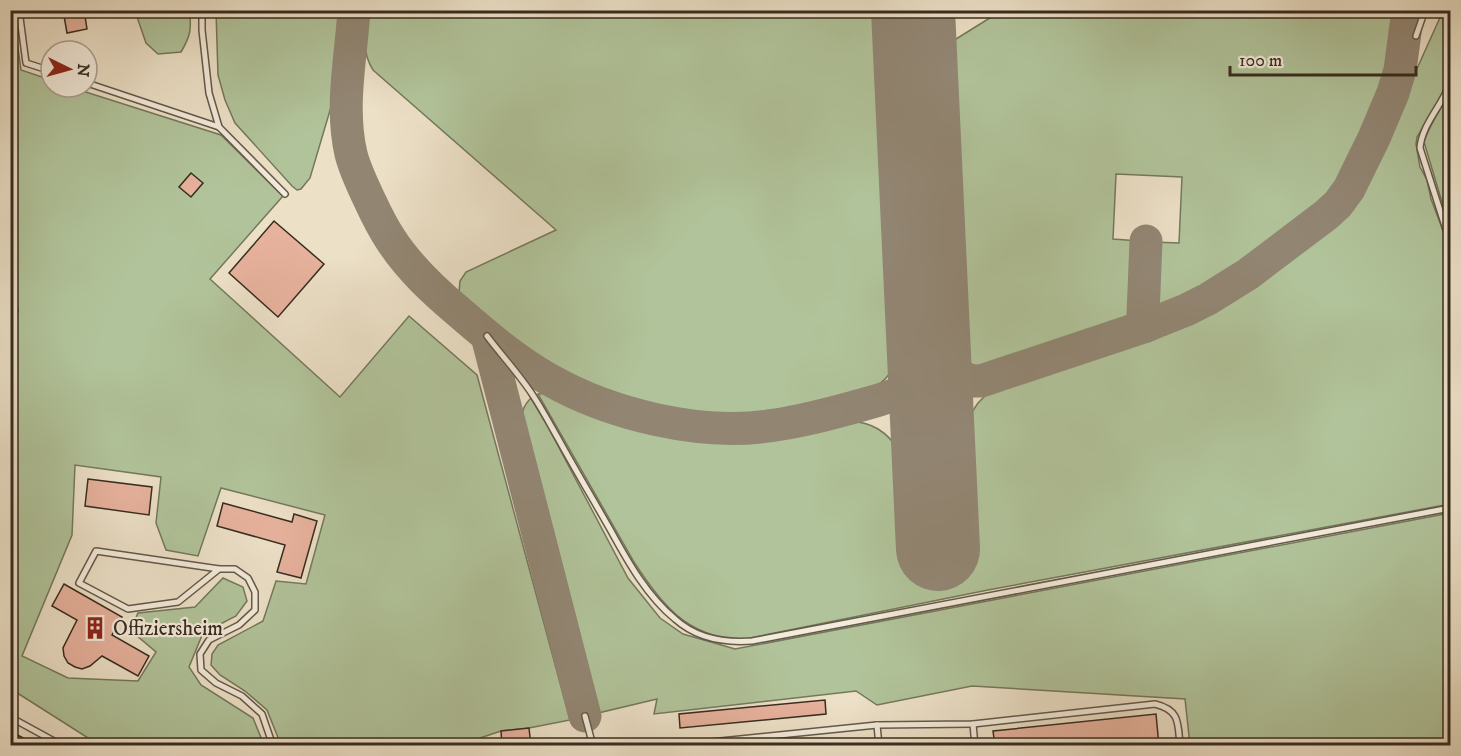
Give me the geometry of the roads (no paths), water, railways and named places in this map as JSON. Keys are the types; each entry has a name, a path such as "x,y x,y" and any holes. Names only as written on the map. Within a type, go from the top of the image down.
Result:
{"lane":[{"path":"19,10 26,63 39,67"},
{"path":"202,10 209,93 219,127"},
{"path":"1416,36 1425,10"},
{"path":"1450,83 1423,132 1420,148 1450,242"},
{"path":"99,87 219,127 285,194"},
{"path":"10,288 15,310 10,320"},
{"path":"486,336 534,396 626,559 652,596 664,610 683,625 704,636 721,640 752,641 1450,508"},
{"path":"219,569 178,602 128,609 79,583 96,551 219,569 235,569 248,578 255,592 255,610 239,625 209,640 200,654 201,670 216,684 242,696 262,714 273,746"},
{"path":"672,746 877,724 972,724 1155,704 1168,708 1178,720 1180,746"},
{"path":"585,716 593,746"},
{"path":"10,717 63,746"},
{"path":"877,724 879,746"},
{"path":"972,724 975,746"}],"place":[{"name":"Offiziersheim","path":"95,628"}]}
